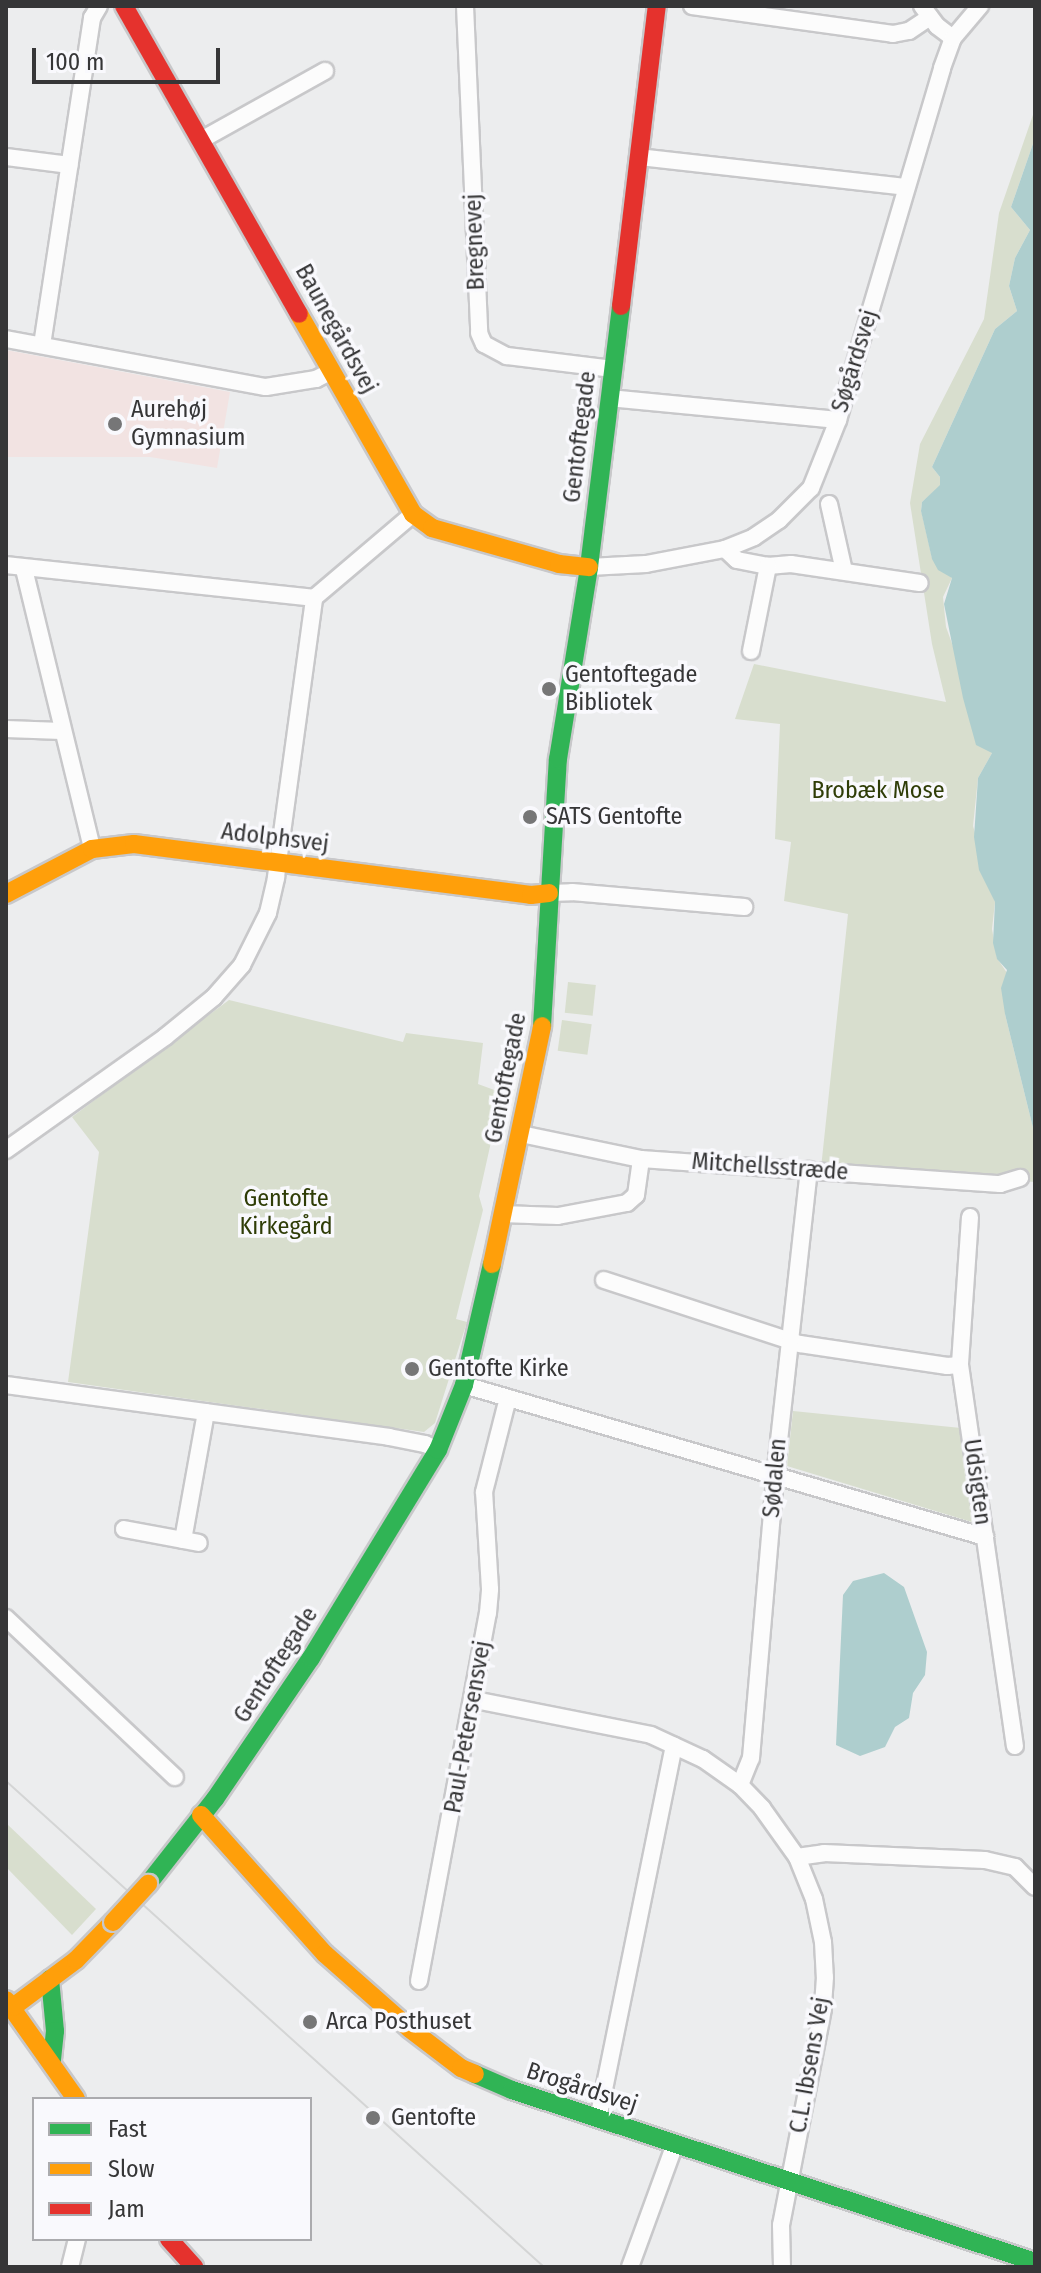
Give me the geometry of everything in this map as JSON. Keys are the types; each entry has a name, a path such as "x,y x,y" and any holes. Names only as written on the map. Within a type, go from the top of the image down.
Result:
{"street":[{"path":"42,345 92,18 99,6"},
{"name":"Baunegårdsvej","path":"124,6 413,514"},
{"name":"Bregnevej","path":"465,6 479,333 484,344 507,356 613,369"},
{"name":"Gentoftegade","path":"8,2006 76,1960 148,1884 201,1815 311,1658 438,1450 464,1385 521,1134 543,1021 558,759 589,567 657,6"},
{"path":"692,6 893,34 909,31 926,12 953,38"},
{"name":"Søgårdsvej","path":"589,567 646,564 725,549 754,537 779,520 811,488 838,420 953,38 980,6"},
{"path":"201,140 325,71"},
{"path":"6,157 69,165"},
{"path":"639,157 906,187"},
{"path":"6,339 266,387 316,379 332,371"},
{"path":"609,398 838,420"},
{"path":"829,504 844,571"},
{"path":"6,1150 165,1037 227,985 242,965 268,913 314,598 413,514 432,528 559,564 589,567"},
{"path":"725,549 737,560 768,566 791,564 920,583"},
{"path":"6,565 314,598"},
{"path":"751,651 768,566"},
{"path":"24,569 92,849"},
{"path":"6,729 62,731"},
{"name":"Adolphsvej","path":"6,894 92,849 134,844 531,895 549,893"},
{"path":"549,893 572,892 744,907"},
{"name":"Mitchellsstræde","path":"521,1134 641,1159 1000,1184 1020,1178"},
{"path":"502,1214 558,1216 627,1203 636,1195 641,1159"},
{"name":"Sødalen","path":"740,1785 751,1758 775,1475 809,1170"},
{"name":"Udsigten","path":"970,1217 960,1365 1015,1746"},
{"path":"604,1280 789,1341 947,1366 960,1365"},
{"path":"6,1385 389,1437 425,1444 438,1450"},
{"path":"464,1385 985,1537"},
{"name":"Paul-Petersensvej","path":"419,1981 475,1700 490,1589 484,1492 486,1471 508,1398"},
{"path":"124,1529 191,1541 206,1412"},
{"path":"6,1618 175,1777"},
{"name":"C.L. Ibsens Vej","path":"475,1700 651,1735 703,1759 740,1785 797,1857 814,1899 823,1942 825,1977 823,2009 781,2225 782,2267"},
{"path":"598,2119 674,1746"},
{"name":"Brogårdsvej","path":"201,1815 316,1945 438,2052 482,2079 1035,2262"},
{"path":"797,1857 824,1853 985,1860 1015,1867 1033,1879"},
{"path":"50,1979 55,2031 52,2060"},
{"path":"8,2006 52,2060 75,2097"},
{"path":"630,2267 675,2144"},
{"path":"70,2267 76,2241"},
{"path":"171,2241 194,2267"}],"shaded area":[{"name":"Aurehøj Gymnasium","path":"6,350 230,392 217,468 150,457 6,457"}],"green space":[{"name":"Brobæk Mose","path":"1035,109 1035,138 1011,207 1030,230 1015,258 1009,286 1017,311 995,329 932,467 940,477 940,486 922,502 921,510 932,558 952,578 943,597 946,627 992,753 978,778 973,826 995,902 992,929 997,958 1007,973 1005,1014 1035,1136 1035,1182 821,1168 848,914 784,901 791,842 775,839 780,724 735,719 754,664 946,702 932,644 910,503 920,444 984,319 999,213"},
{"path":"568,982 596,985 593,1016 565,1013"},
{"name":"Gentofte Kirkegård","path":"229,1000 403,1042 406,1033 483,1043 478,1084 497,1091 491,1142 479,1196 483,1210 456,1319 467,1322 435,1423 424,1432 68,1382 99,1152 72,1117"},
{"path":"562,1020 592,1024 587,1055 558,1051"},
{"path":"793,1411 961,1428 975,1523 787,1466"},
{"path":"6,1823 96,1909 72,1935 6,1867"}],"water":[{"path":"1035,138 1035,1136 1005,1014 1001,988 1007,970 997,959 993,943 995,902 979,870 974,837 978,778 992,753 976,745 944,604 952,578 938,570 932,559 921,511 922,502 940,485 940,477 932,467 995,329 1017,311 1009,286 1015,258 1030,230 1011,207"},
{"path":"884,1573 904,1587 927,1652 925,1675 913,1693 909,1718 895,1727 885,1747 860,1756 836,1745 843,1595 853,1581"}],"tram line":[{"path":"6,1781 544,2267"}],"traffic: fast":[{"path":"542,1026 558,759 589,567 621,306"},
{"path":"148,1884 215,1799 311,1658 438,1450 464,1385 492,1264"},
{"path":"50,1979 55,2031 52,2060"},
{"path":"475,2074 512,2090 1035,2262"}],"traffic: slow":[{"path":"299,314 413,514 432,528 559,564 589,567"},
{"path":"6,894 92,849 134,844 531,895 549,893"},
{"path":"492,1264 542,1026"},
{"path":"201,1815 325,1954 410,2029 461,2068 475,2074"},
{"path":"113,1922 148,1884"},
{"path":"13,2007 76,1960 113,1922"},
{"path":"6,2000 75,2097"}],"traffic: jam":[{"path":"124,6 299,314"},
{"path":"621,306 657,6"},
{"path":"171,2241 194,2267"}],"place":[{"name":"Aurehøj Gymnasium","path":"115,424"},
{"name":"Gentoftegade Bibliotek","path":"549,689"},
{"name":"SATS Gentofte","path":"530,817"},
{"name":"Gentofte Kirke","path":"412,1369"},
{"name":"Arca Posthuset","path":"310,2022"},
{"name":"Gentofte","path":"373,2118"}]}
